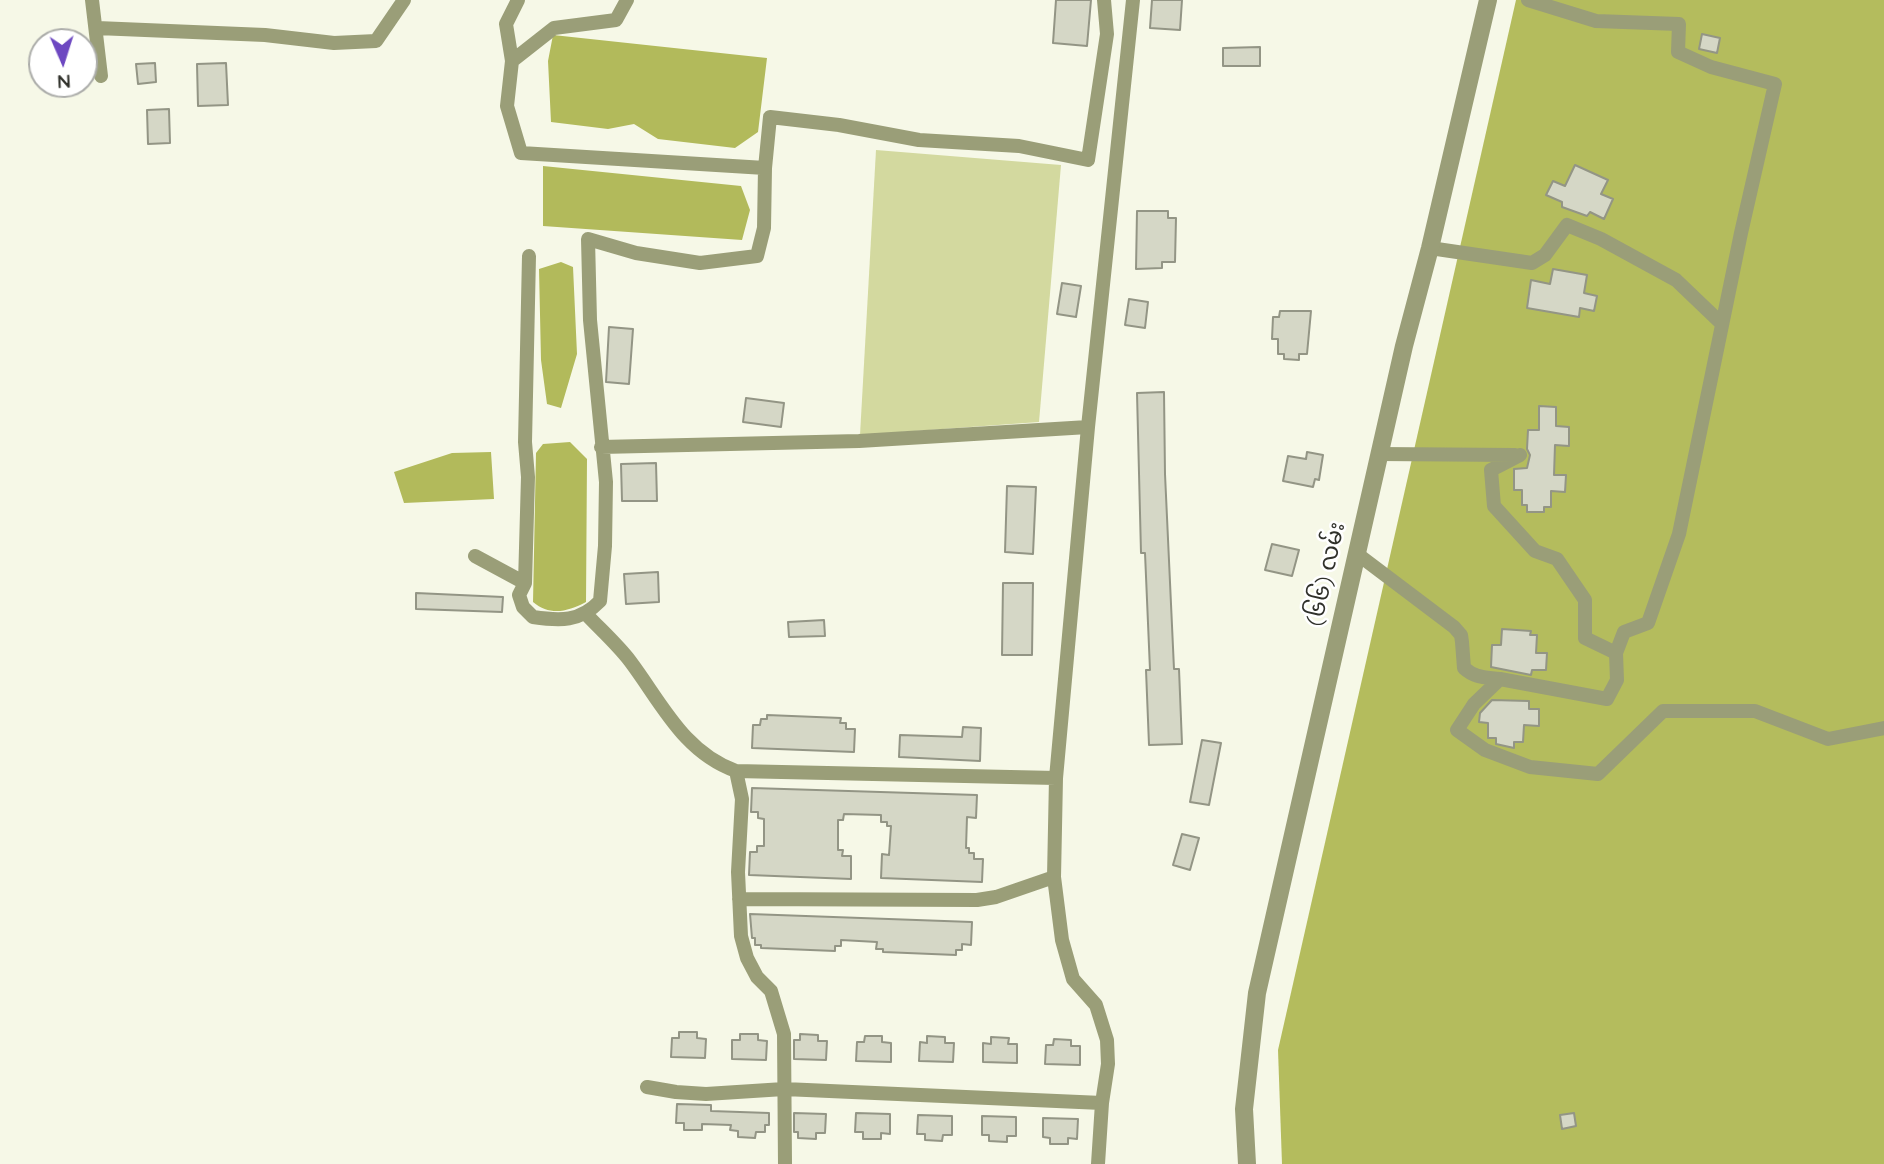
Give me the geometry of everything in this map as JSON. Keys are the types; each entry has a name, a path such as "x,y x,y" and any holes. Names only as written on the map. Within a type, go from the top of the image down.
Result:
{"street":[{"path":"92,0 97,28"},
{"path":"98,28 265,35 334,43 376,41 404,0"},
{"path":"519,0 506,24 512,61 507,106 521,153 765,168"},
{"path":"512,61 554,27 616,20 627,0"},
{"path":"529,256 525,583 519,595 523,607 533,617 568,620 586,614 600,601 602,590 606,482 590,320 588,239 636,253 700,263 757,256 765,228 765,168 770,117 839,125 919,141 1019,146 1088,160 1107,34 1104,0"},
{"path":"1098,1164 1108,1064 1107,1040 1096,1005 1073,979 1062,940 1054,877 1056,778 1087,427 1133,0"},
{"name":"(၆၆) လမ်း","path":"1247,1164 1244,1109 1257,993 1404,346 1489,0"},
{"path":"1356,552 1461,635 1464,668 1473,676 1607,699 1617,680 1616,653 1624,632 1648,623 1678,534 1775,84 1711,67 1678,52 1679,24 1596,21 1528,0"},
{"path":"98,38 102,76"},
{"path":"1430,248 1532,264 1545,255 1567,225 1601,239 1676,280 1722,324"},
{"path":"601,447 859,441 1087,427"},
{"path":"1380,454 1520,455 1491,470 1494,506 1535,551 1557,559 1585,600 1586,638 1616,653"},
{"path":"475,555 525,583"},
{"path":"586,614 629,660 671,722 706,755 736,771 1056,778"},
{"path":"1500,679 1474,704 1457,730 1485,750 1530,767 1598,774 1663,710 1755,711 1828,739 1884,728"},
{"path":"736,771 742,799 739,899 741,936 747,958 757,976 771,991 784,1034 785,1164"},
{"path":"739,899 977,900 996,897 1054,877"},
{"path":"647,1087 705,1094 785,1089 1102,1103"}],"shaded area":[{"path":"1516,0 1884,0 1884,1164 1282,1164 1278,1050"},
{"path":"553,35 767,58 758,132 735,148 658,139 634,124 608,129 551,122 548,61"},
{"path":"876,150 1061,165 1039,422 860,435"},
{"path":"543,166 741,186 750,210 742,240 543,226"},
{"path":"561,262 573,267 577,354 561,408 547,404 541,360 539,269"},
{"path":"570,442 587,459 586,602 565,610 552,611 533,602 536,453 543,444"},
{"path":"491,452 494,499 404,503 394,472 452,453"}],"building":[{"path":"1056,0 1091,0 1087,46 1053,43"},
{"path":"1152,0 1182,0 1180,30 1150,28"},
{"path":"1702,34 1720,38 1717,53 1699,49"},
{"path":"1260,47 1260,66 1223,66 1223,48"},
{"path":"155,63 156,82 138,84 136,64"},
{"path":"226,63 228,105 198,106 197,64"},
{"path":"169,109 170,143 148,144 147,110"},
{"path":"1575,165 1608,180 1601,194 1613,199 1604,219 1590,212 1587,216 1562,207 1562,202 1546,195 1553,181 1565,186"},
{"path":"1137,211 1168,211 1168,218 1176,218 1175,262 1162,262 1162,268 1136,269"},
{"path":"1553,269 1587,275 1584,293 1597,296 1594,311 1580,308 1579,317 1527,308 1531,280 1550,284"},
{"path":"1062,283 1081,286 1076,317 1057,314"},
{"path":"1129,299 1148,302 1145,328 1125,325"},
{"path":"1280,311 1311,311 1307,354 1299,354 1299,360 1284,359 1284,354 1278,354 1278,339 1272,339 1273,317 1279,317"},
{"path":"609,327 633,329 629,384 606,382"},
{"path":"1164,392 1174,669 1179,669 1182,744 1149,745 1146,670 1150,670 1145,553 1141,553 1137,393"},
{"path":"746,398 784,403 781,427 743,422"},
{"path":"1539,406 1556,407 1556,426 1569,427 1569,446 1555,445 1554,475 1566,475 1565,492 1551,491 1551,507 1544,507 1544,512 1527,512 1527,505 1522,505 1522,490 1514,490 1514,469 1527,468 1530,455 1527,449 1528,430 1539,430"},
{"path":"1307,452 1323,455 1319,480 1315,479 1313,487 1283,481 1288,456 1306,459"},
{"path":"656,463 657,501 622,501 621,464"},
{"path":"1007,486 1036,487 1033,554 1005,552"},
{"path":"1272,544 1299,550 1292,576 1265,570"},
{"path":"658,572 659,602 626,604 624,574"},
{"path":"1003,583 1033,583 1032,655 1002,655"},
{"path":"416,593 503,597 502,612 416,609"},
{"path":"824,620 825,636 789,637 788,622"},
{"path":"1502,629 1531,631 1530,635 1537,635 1536,653 1547,653 1546,670 1532,670 1531,675 1491,667 1492,645 1501,645"},
{"path":"1492,700 1529,701 1529,709 1539,709 1539,726 1524,725 1523,742 1514,742 1514,748 1496,744 1496,738 1488,738 1488,723 1479,722 1480,713"},
{"path":"767,715 841,718 840,723 846,723 846,729 855,729 854,752 752,748 753,725 760,725 761,719 767,719"},
{"path":"963,727 981,728 980,761 899,757 900,735 962,737"},
{"path":"1202,740 1221,743 1209,805 1190,802"},
{"path":"752,788 977,795 976,818 967,817 966,848 969,848 969,853 974,853 974,859 983,859 982,882 881,878 882,854 889,855 891,826 887,826 887,822 881,822 881,815 844,814 843,820 838,820 838,850 843,850 842,856 851,856 851,879 749,875 750,852 757,852 757,846 764,846 764,819 758,818 758,812 751,812"},
{"path":"1182,834 1199,838 1190,870 1173,865"},
{"path":"750,914 972,922 971,945 962,944 962,950 956,950 956,955 883,952 883,949 876,949 877,942 841,940 841,946 835,946 835,951 761,948 761,945 755,945 755,938 752,938"},
{"path":"679,1032 697,1032 697,1038 706,1039 705,1058 671,1057 672,1038 679,1038"},
{"path":"740,1034 758,1034 758,1040 767,1041 766,1060 732,1059 732,1040 740,1040"},
{"path":"800,1034 818,1035 818,1041 827,1041 826,1060 794,1059 794,1040 800,1040"},
{"path":"865,1036 882,1036 882,1042 891,1043 891,1062 856,1061 857,1042 864,1042"},
{"path":"927,1036 945,1037 945,1043 954,1043 953,1062 919,1061 920,1042 927,1043"},
{"path":"991,1037 1009,1038 1008,1044 1017,1044 1017,1063 983,1062 983,1043 991,1044"},
{"path":"1054,1039 1071,1040 1071,1046 1080,1046 1080,1065 1045,1064 1046,1045 1053,1045"},
{"path":"677,1104 711,1105 711,1111 769,1113 769,1125 765,1125 765,1132 756,1132 755,1138 738,1137 738,1131 730,1130 731,1125 702,1124 702,1130 684,1130 684,1123 676,1123"},
{"path":"794,1113 826,1114 825,1133 816,1133 816,1139 798,1138 798,1132 794,1132"},
{"path":"856,1113 890,1114 890,1134 881,1133 881,1139 863,1139 863,1132 855,1132"},
{"path":"1574,1113 1576,1126 1562,1129 1560,1115"},
{"path":"918,1115 952,1116 952,1135 943,1135 942,1141 925,1140 925,1134 917,1134"},
{"path":"982,1116 1016,1117 1016,1136 1007,1136 1007,1142 989,1141 989,1135 982,1135"},
{"path":"1043,1118 1078,1119 1077,1139 1068,1138 1068,1144 1050,1144 1050,1138 1043,1137"}]}
